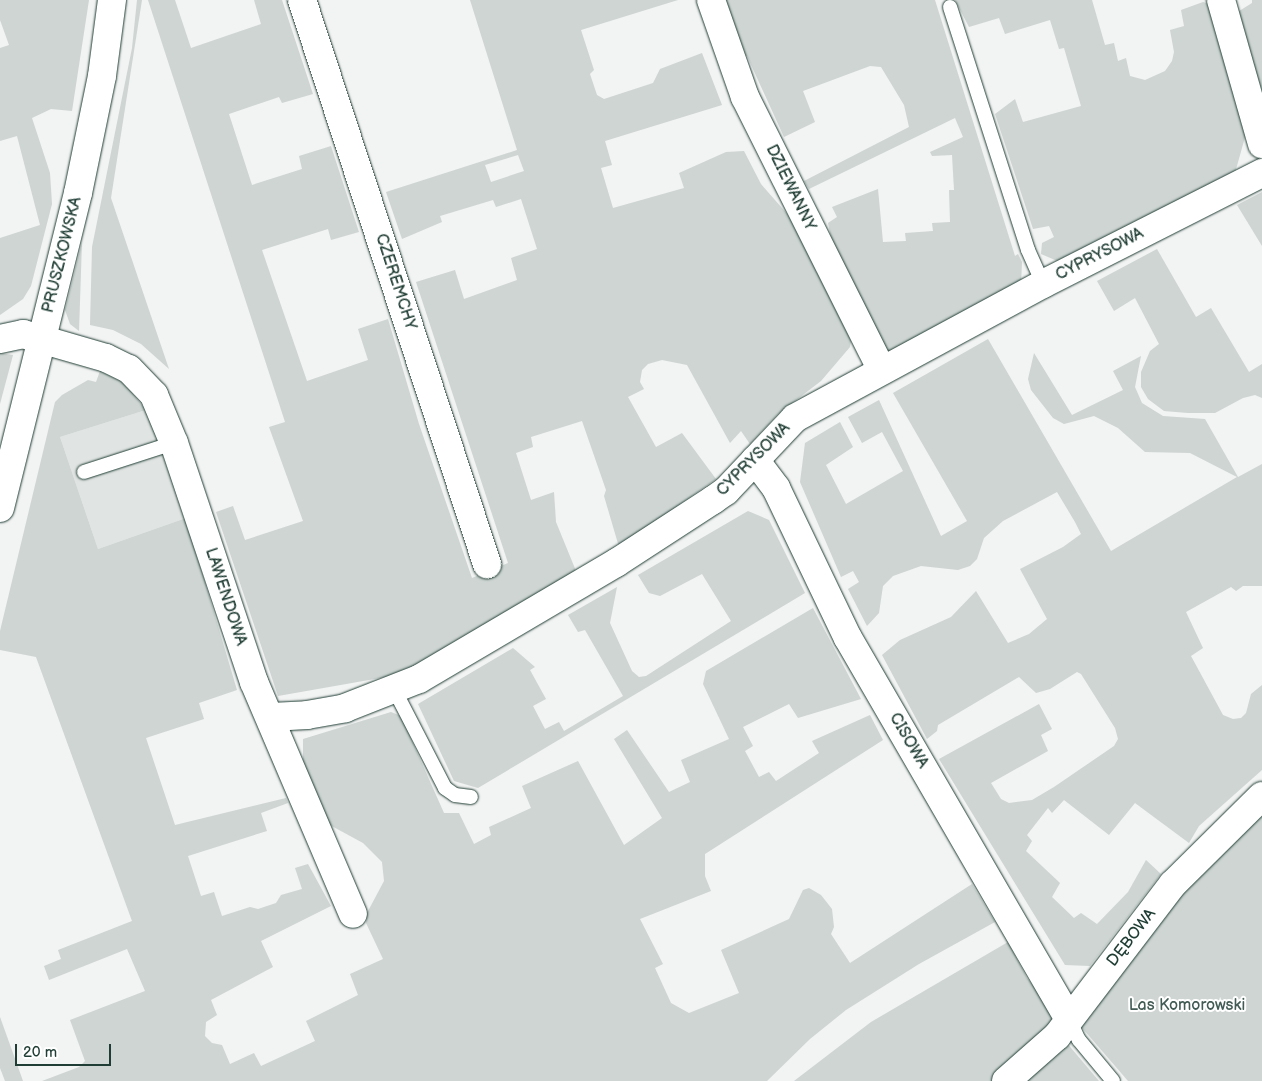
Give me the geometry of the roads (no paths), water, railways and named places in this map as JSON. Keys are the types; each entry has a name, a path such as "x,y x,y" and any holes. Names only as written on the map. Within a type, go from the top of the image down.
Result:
{"street":[{"name":"PRUSZKOWSKA","path":"0,508 78,193 102,76 112,0"},
{"name":"CZEREMCHY","path":"302,0 487,564"},
{"name":"DZIEWANNY","path":"710,0 745,97 882,370"},
{"path":"1221,0 1262,144"},
{"name":"CYPRYSOWA","path":"271,717 307,715 345,708 395,690 624,558 726,491 795,418 1043,284 1262,173"},
{"name":"LAWENDOWA","path":"0,339 17,334 42,339 106,358 129,369 154,395 174,443 232,622 254,682 271,717 353,914"},
{"name":"CISOWA","path":"755,460 776,488 848,638 1069,1019"},
{"name":"DĘBOWA","path":"1006,1081 1057,1036 1173,884 1262,796"}],"lane":[{"path":"950,8 1028,250 1043,284"},
{"path":"84,472 174,443"},
{"path":"395,690 445,788 455,795 470,798"},
{"path":"1069,1019 1079,1040 1113,1081"}],"park label":[{"name":"Las Komorowski","path":"1187,1006"}]}
